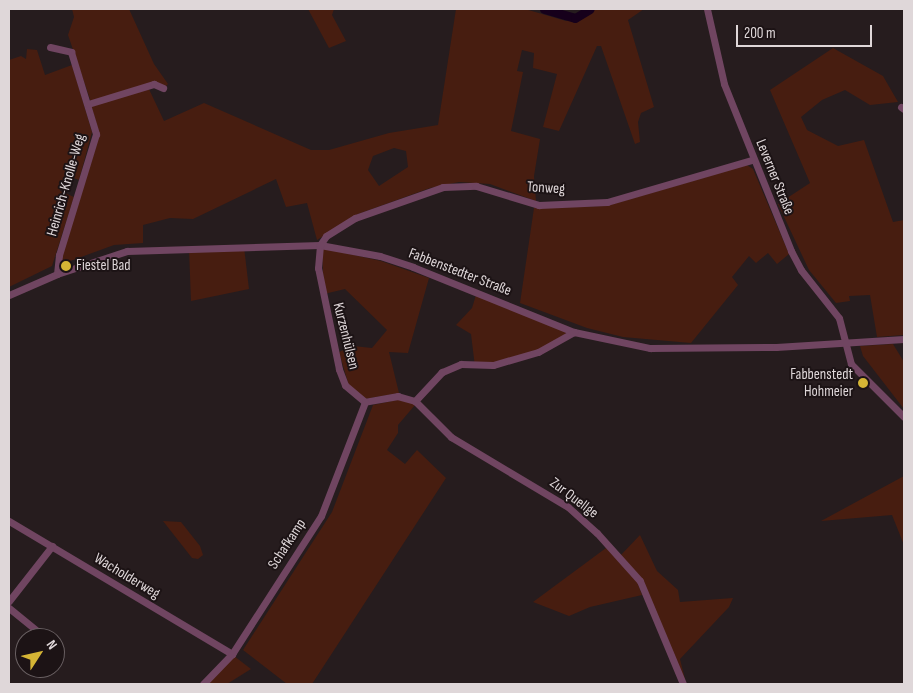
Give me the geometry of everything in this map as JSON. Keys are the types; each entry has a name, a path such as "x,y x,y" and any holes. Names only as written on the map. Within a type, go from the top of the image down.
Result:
{"street":[{"name":"Leverner Straße","path":"707,9 724,84 752,160 800,270 839,318 851,364 904,417"},
{"name":"Heinrich-Knolle-Weg","path":"50,46 71,52 94,123 95,142 59,256 57,274"},
{"path":"88,104 154,84 164,88"},
{"name":"Tonweg","path":"320,245 326,236 355,218 443,187 476,186 538,205 598,203 752,160"},
{"name":"Fabbenstedter Straße","path":"9,295 57,274 127,251 320,245 380,256 413,267 574,332 641,347 686,350 904,339"},
{"name":"Kurzenhülsen","path":"320,245 318,268 339,369 345,385 365,402"},
{"path":"365,402 398,396 415,401 442,372 461,364 493,365 529,354 574,332"},
{"name":"Zur Quellge","path":"415,401 451,437 568,507 597,533 640,581 683,684"},
{"name":"Schafkamp","path":"203,684 232,654 321,516 365,402"},
{"name":"Wacholderweg","path":"9,521 232,654"},
{"path":"9,601 52,546"},
{"path":"9,608 33,628"}],"shaded area":[{"path":"72,9 129,9 154,64 168,84 165,87 155,83 91,102 68,35 74,17"},
{"path":"308,9 334,9 332,15 346,41 329,48"},
{"path":"456,9 525,9 566,21 596,9 644,9 628,20 654,107 641,113 638,122 640,142 635,144 601,46 597,46 559,131 543,127 557,74 533,68 534,53 522,50 517,71 523,72 511,131 540,139 534,176 536,201 490,184 459,182 430,188 358,214 317,240 307,203 286,207 276,179 193,219 170,218 143,225 143,243 114,245 62,264 61,257 99,132 91,105 148,87 164,121 204,103 311,150 329,150 389,133 438,125","holes":["394,148 406,151 408,167 379,186 368,170 373,156"]},
{"path":"833,48 883,76 898,102 870,105 845,90 822,100 801,117 807,130 838,146 864,140 893,222 904,220 904,335 877,337 870,295 849,296 850,301 836,303 809,270 778,204 810,183 770,90"},
{"path":"27,49 37,50 45,75 72,65 92,132 79,180 66,175 60,191 74,197 52,266 9,287 9,60 21,56 26,59"},
{"path":"747,165 753,169 789,254 777,264 768,253 756,263 749,256 732,277 738,285 691,343 623,337 587,328 520,303 534,208 606,206"},
{"path":"244,247 249,289 191,301 189,249"},
{"path":"322,248 381,261 429,278 408,353 389,352 399,393 365,399 349,386 339,352 353,346 372,348 387,330 345,289 324,294"},
{"path":"476,295 568,332 540,355 475,367 471,334 456,325 472,308"},
{"path":"893,344 904,362 904,409 863,356 860,346"},
{"path":"402,399 415,405 398,425 398,433 387,450 405,464 417,450 446,478 312,684 287,684 243,650 332,512 373,405"},
{"path":"904,476 904,545 892,515 821,521"},
{"path":"163,521 181,522 200,546 203,555 198,559 192,558"},
{"path":"640,535 657,571 678,590 680,602 733,598 729,607 680,659 685,679 682,681 641,581 619,557"},
{"path":"606,548 637,581 642,595 590,607 569,616 533,602"},
{"path":"234,656 251,669 227,684 207,684"}],"waterway":[{"path":"544,9 575,18 590,9"}],"place":[{"name":"Fiestel Bad","path":"66,266"},
{"name":"Fabbenstedt Hohmeier","path":"863,383"}]}
